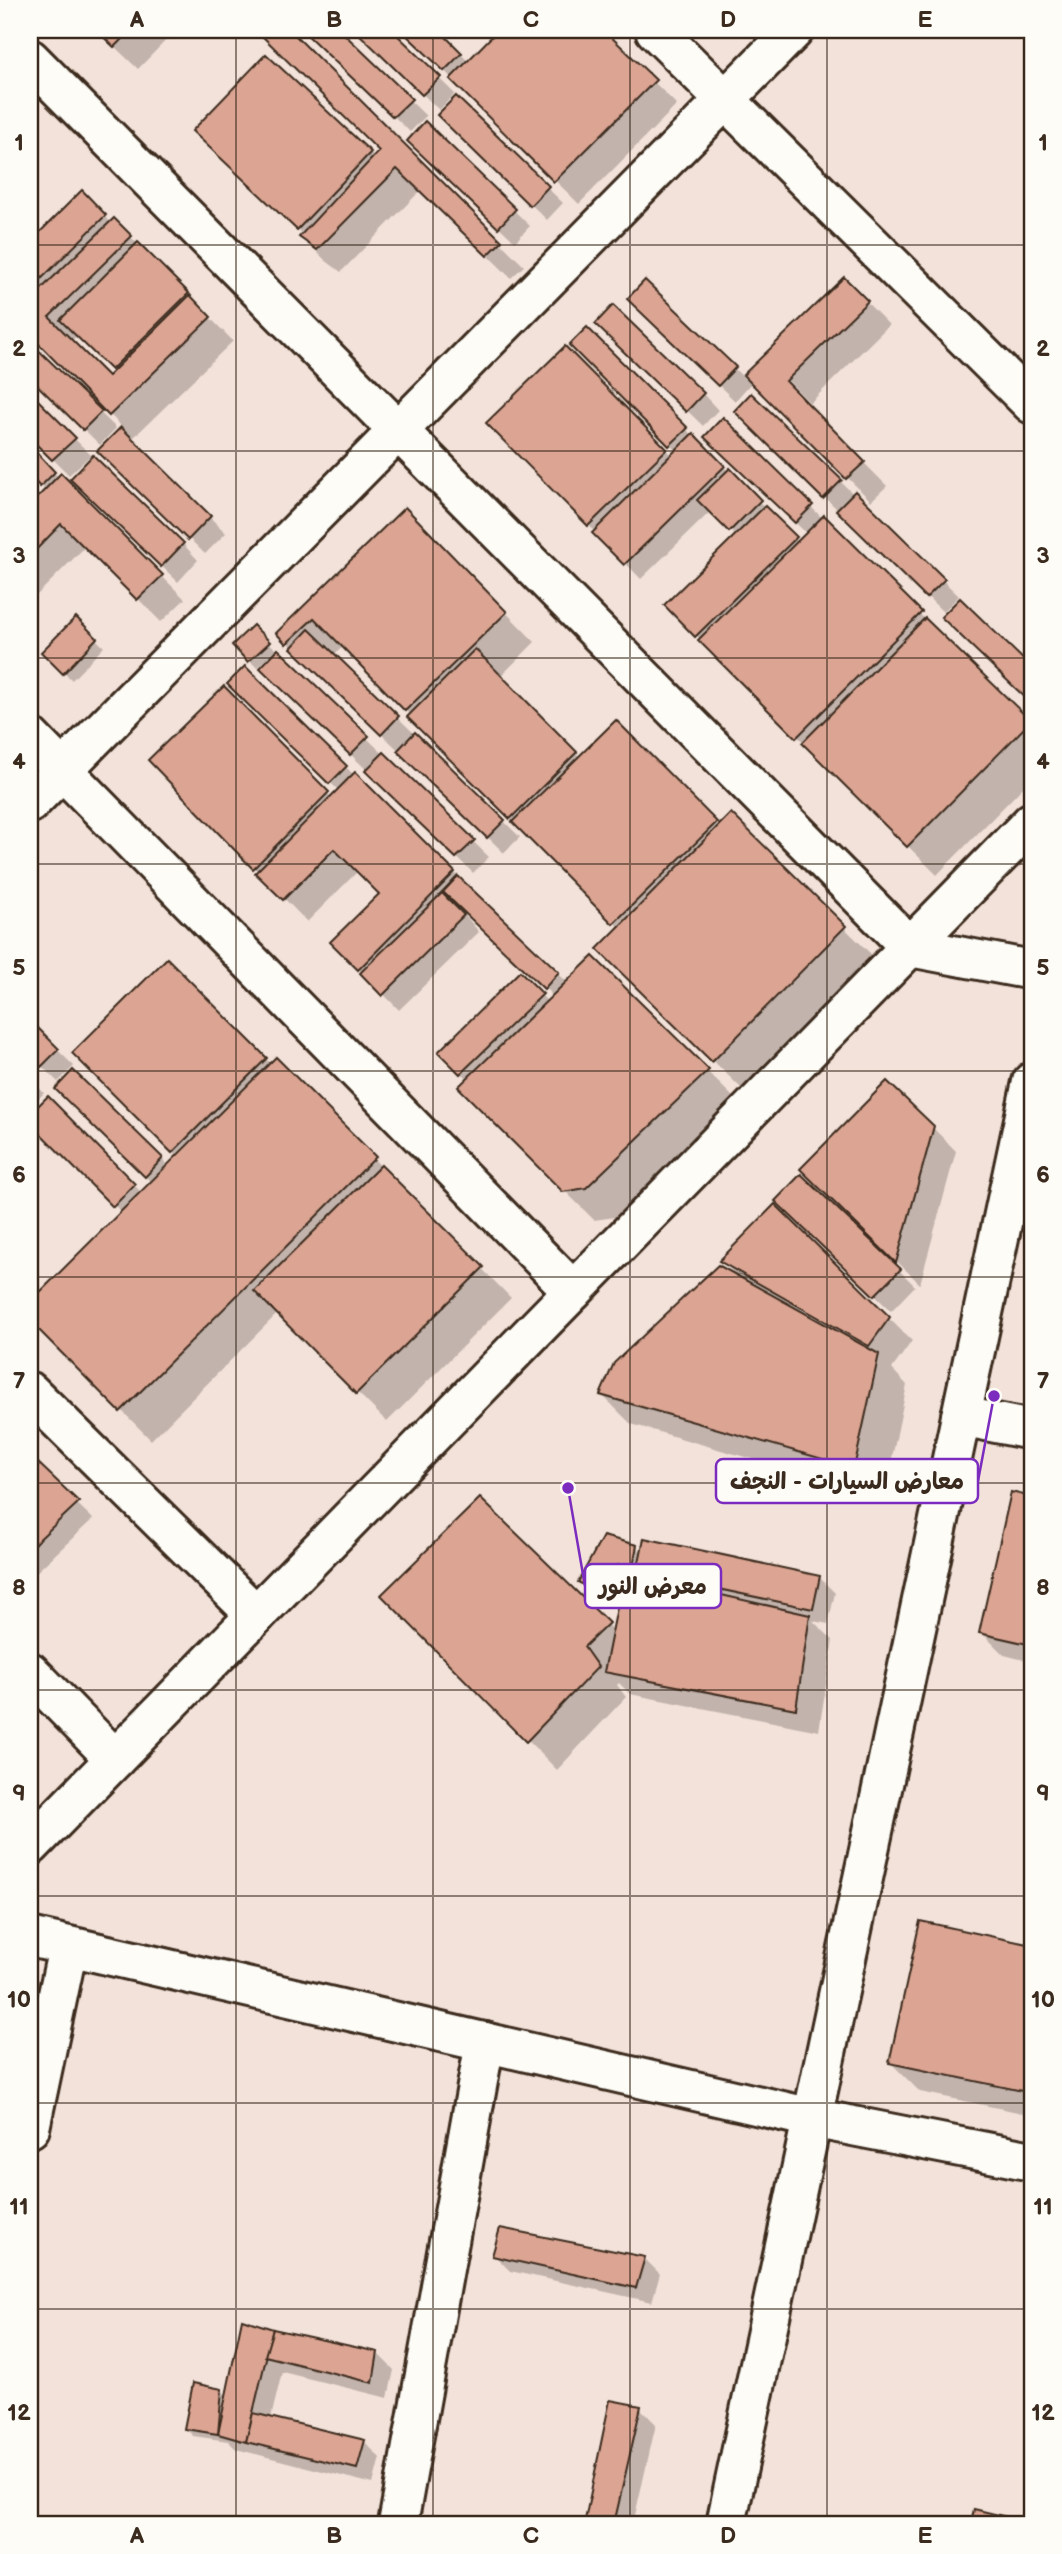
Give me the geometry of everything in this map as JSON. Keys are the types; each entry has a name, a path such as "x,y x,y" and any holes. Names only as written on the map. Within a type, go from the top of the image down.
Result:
{"street":[{"path":"655,30 1032,404"},
{"path":"30,803 794,30"},
{"path":"30,59 911,947 1032,970"},
{"path":"30,737 573,1291"},
{"path":"30,1846 1032,822"},
{"path":"726,2524 1032,1082"},
{"path":"30,1392 256,1615"},
{"path":"961,1416 1032,1430"},
{"path":"30,1672 115,1759"},
{"path":"30,1937 812,2118 1032,2161"},
{"path":"30,2128 68,1947"},
{"path":"398,2524 485,2042"}],"shaded area":[{"path":"30,30 1032,30 1032,2524 30,2524"}],"building":[{"path":"96,30 131,30 114,47"},
{"path":"256,30 290,30 502,241 487,256 397,169 317,250 299,237 379,151"},
{"path":"302,30 340,30 412,99 393,117"},
{"path":"355,30 392,30 441,77 422,95"},
{"path":"401,30 439,30 462,53 444,71"},
{"path":"498,30 604,30 656,80 554,182 450,79"},
{"path":"266,54 371,152 297,230 192,131"},
{"path":"456,96 549,186 530,206 437,115"},
{"path":"425,121 516,209 498,228 407,141"},
{"path":"82,190 106,215 30,290 30,242"},
{"path":"114,218 132,236 49,317 108,376 190,295 211,317 109,416 30,335 30,300"},
{"path":"138,242 189,293 111,370 60,320"},
{"path":"844,277 868,301 786,381 865,462 846,479 743,375"},
{"path":"645,280 736,367 718,386 627,299"},
{"path":"613,305 704,393 686,412 595,324"},
{"path":"587,327 688,428 669,446 569,345"},
{"path":"30,342 102,411 83,430 30,378"},
{"path":"565,346 667,449 588,526 486,423"},
{"path":"30,392 76,438 52,460 30,438"},
{"path":"751,393 842,480 823,499 734,411"},
{"path":"723,417 813,505 795,523 704,437"},
{"path":"121,427 211,516 188,540 97,451"},
{"path":"693,433 725,466 624,565 592,533"},
{"path":"30,445 55,472 40,487 30,476"},
{"path":"93,455 184,543 161,567 70,479"},
{"path":"730,468 761,500 729,532 697,500"},
{"path":"61,473 163,575 137,600 61,524 30,556 30,505"},
{"path":"855,491 945,579 926,598 836,510"},
{"path":"765,506 797,537 695,637 664,605"},
{"path":"405,507 507,612 405,711 314,618 286,644 276,633"},
{"path":"824,515 922,612 796,738 698,640"},
{"path":"960,598 1032,668 1032,704 941,617"},
{"path":"76,617 97,638 63,674 41,652"},
{"path":"925,618 1031,721 907,847 802,743"},
{"path":"253,625 270,642 248,662 232,645"},
{"path":"309,629 399,716 381,735 291,648"},
{"path":"278,649 369,736 350,755 260,668"},
{"path":"475,649 577,752 510,819 407,717"},
{"path":"245,666 347,766 329,784 227,684"},
{"path":"224,686 329,792 253,869 148,760"},
{"path":"616,720 717,822 613,924 512,822"},
{"path":"415,732 505,820 487,838 397,751"},
{"path":"384,752 475,840 456,858 365,771"},
{"path":"355,772 455,872 358,970 330,942 379,894 334,849 283,900 255,873"},
{"path":"731,813 846,926 712,1062 597,949"},
{"path":"458,876 559,972 544,989 443,892"},
{"path":"442,893 464,915 382,996 360,973"},
{"path":"593,956 709,1070 586,1188 563,1192 458,1087"},
{"path":"167,958 267,1058 172,1153 72,1053"},
{"path":"520,971 543,994 460,1074 438,1052"},
{"path":"30,1020 59,1049 41,1067 30,1056"},
{"path":"276,1057 376,1157 120,1412 30,1321 30,1302"},
{"path":"73,1070 163,1158 145,1177 55,1089"},
{"path":"887,1081 934,1126 896,1263 800,1169"},
{"path":"48,1096 135,1184 113,1207 30,1123 30,1114"},
{"path":"381,1165 484,1267 356,1394 254,1291"},
{"path":"801,1174 901,1269 874,1296 775,1201"},
{"path":"775,1204 890,1317 869,1346 719,1261"},
{"path":"718,1265 879,1354 854,1468 600,1395 614,1363"},
{"path":"34,1459 79,1502 30,1548 30,1464"},
{"path":"1011,1492 1032,1497 1032,1645 979,1633"},
{"path":"480,1498 609,1623 584,1647 598,1667 526,1742 381,1595"},
{"path":"603,1536 637,1545 633,1566 618,1565 609,1598 578,1582"},
{"path":"644,1538 820,1576 813,1609 637,1572"},
{"path":"624,1573 810,1615 796,1709 604,1672"},
{"path":"920,1921 1032,1945 1032,2093 889,2063"},
{"path":"500,2228 645,2257 636,2288 492,2256"},
{"path":"242,2319 273,2329 246,2442 218,2434"},
{"path":"273,2329 378,2352 373,2383 265,2356"},
{"path":"193,2383 222,2389 218,2434 184,2429"},
{"path":"610,2400 641,2406 614,2524 598,2524 585,2520"},
{"path":"253,2413 365,2440 357,2469 246,2442"},
{"path":"974,2509 1032,2523 1032,2524 971,2524"}],"place":[{"name":"معارض السيارات - النجف","path":"994,1396"},
{"name":"معرض النور","path":"568,1488"}]}
